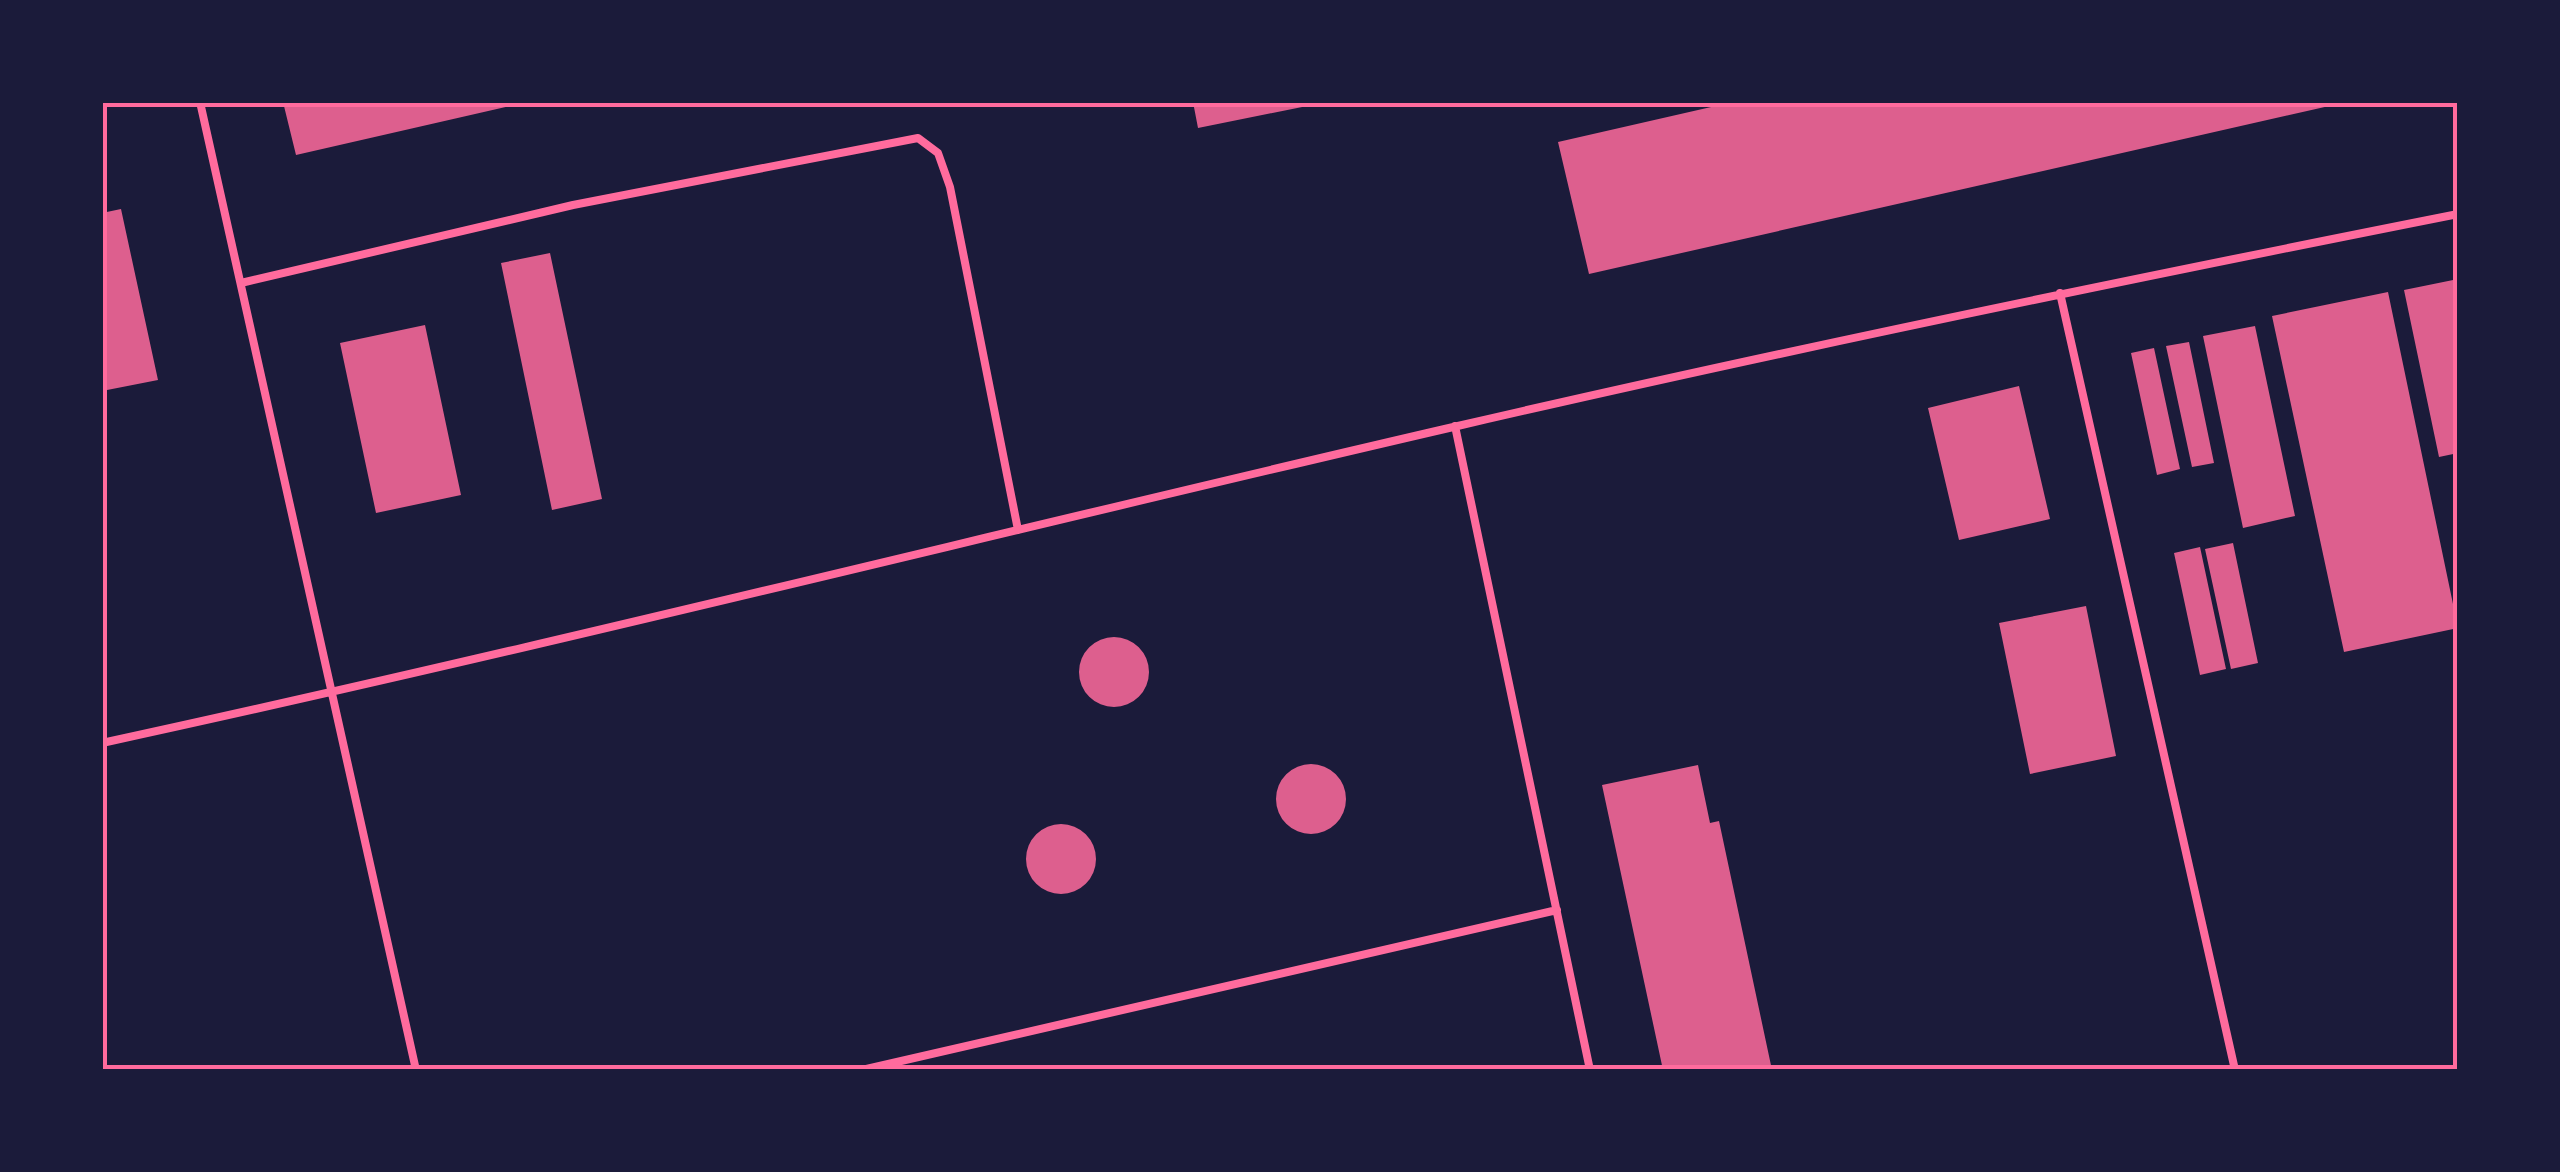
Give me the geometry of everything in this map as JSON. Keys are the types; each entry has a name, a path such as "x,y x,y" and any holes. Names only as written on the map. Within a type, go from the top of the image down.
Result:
{"lane":[{"path":"200,102 416,1070"},
{"path":"241,283 573,205 918,138 938,153 950,187 1018,530"},
{"path":"102,743 334,692 1455,426 2060,293 2458,214"},
{"path":"2060,293 2236,1070"},
{"path":"1455,426 1590,1070"},
{"path":"862,1070 1557,910"}],"building":[{"path":"283,102 519,102 519,104 296,155"},
{"path":"1193,102 1317,102 1317,104 1198,128"},
{"path":"1733,102 2338,104 1589,274 1558,142"},
{"path":"121,209 158,380 102,391 102,213"},
{"path":"550,253 602,499 552,510 501,263"},
{"path":"2458,279 2458,453 2439,457 2404,290"},
{"path":"2388,292 2458,628 2344,652 2272,316"},
{"path":"425,325 461,495 376,513 340,343"},
{"path":"2255,326 2295,516 2243,528 2203,336"},
{"path":"2189,342 2214,463 2192,467 2166,346"},
{"path":"2154,348 2180,469 2157,475 2131,353"},
{"path":"2019,386 2050,519 1959,540 1928,408"},
{"path":"2233,543 2258,663 2231,669 2205,549"},
{"path":"2200,547 2226,669 2200,675 2174,553"},
{"path":"2086,606 2116,756 2030,774 1999,623"},
{"path":"1114,637 1139,647 1149,672 1139,697 1114,707 1089,697 1079,672 1089,647"},
{"path":"1311,764 1336,774 1346,799 1336,824 1311,834 1286,824 1276,799 1286,774"},
{"path":"1698,765 1710,823 1719,821 1772,1070 1663,1070 1602,785"},
{"path":"1061,824 1086,834 1096,859 1086,884 1061,894 1036,884 1026,859 1036,834"}]}
